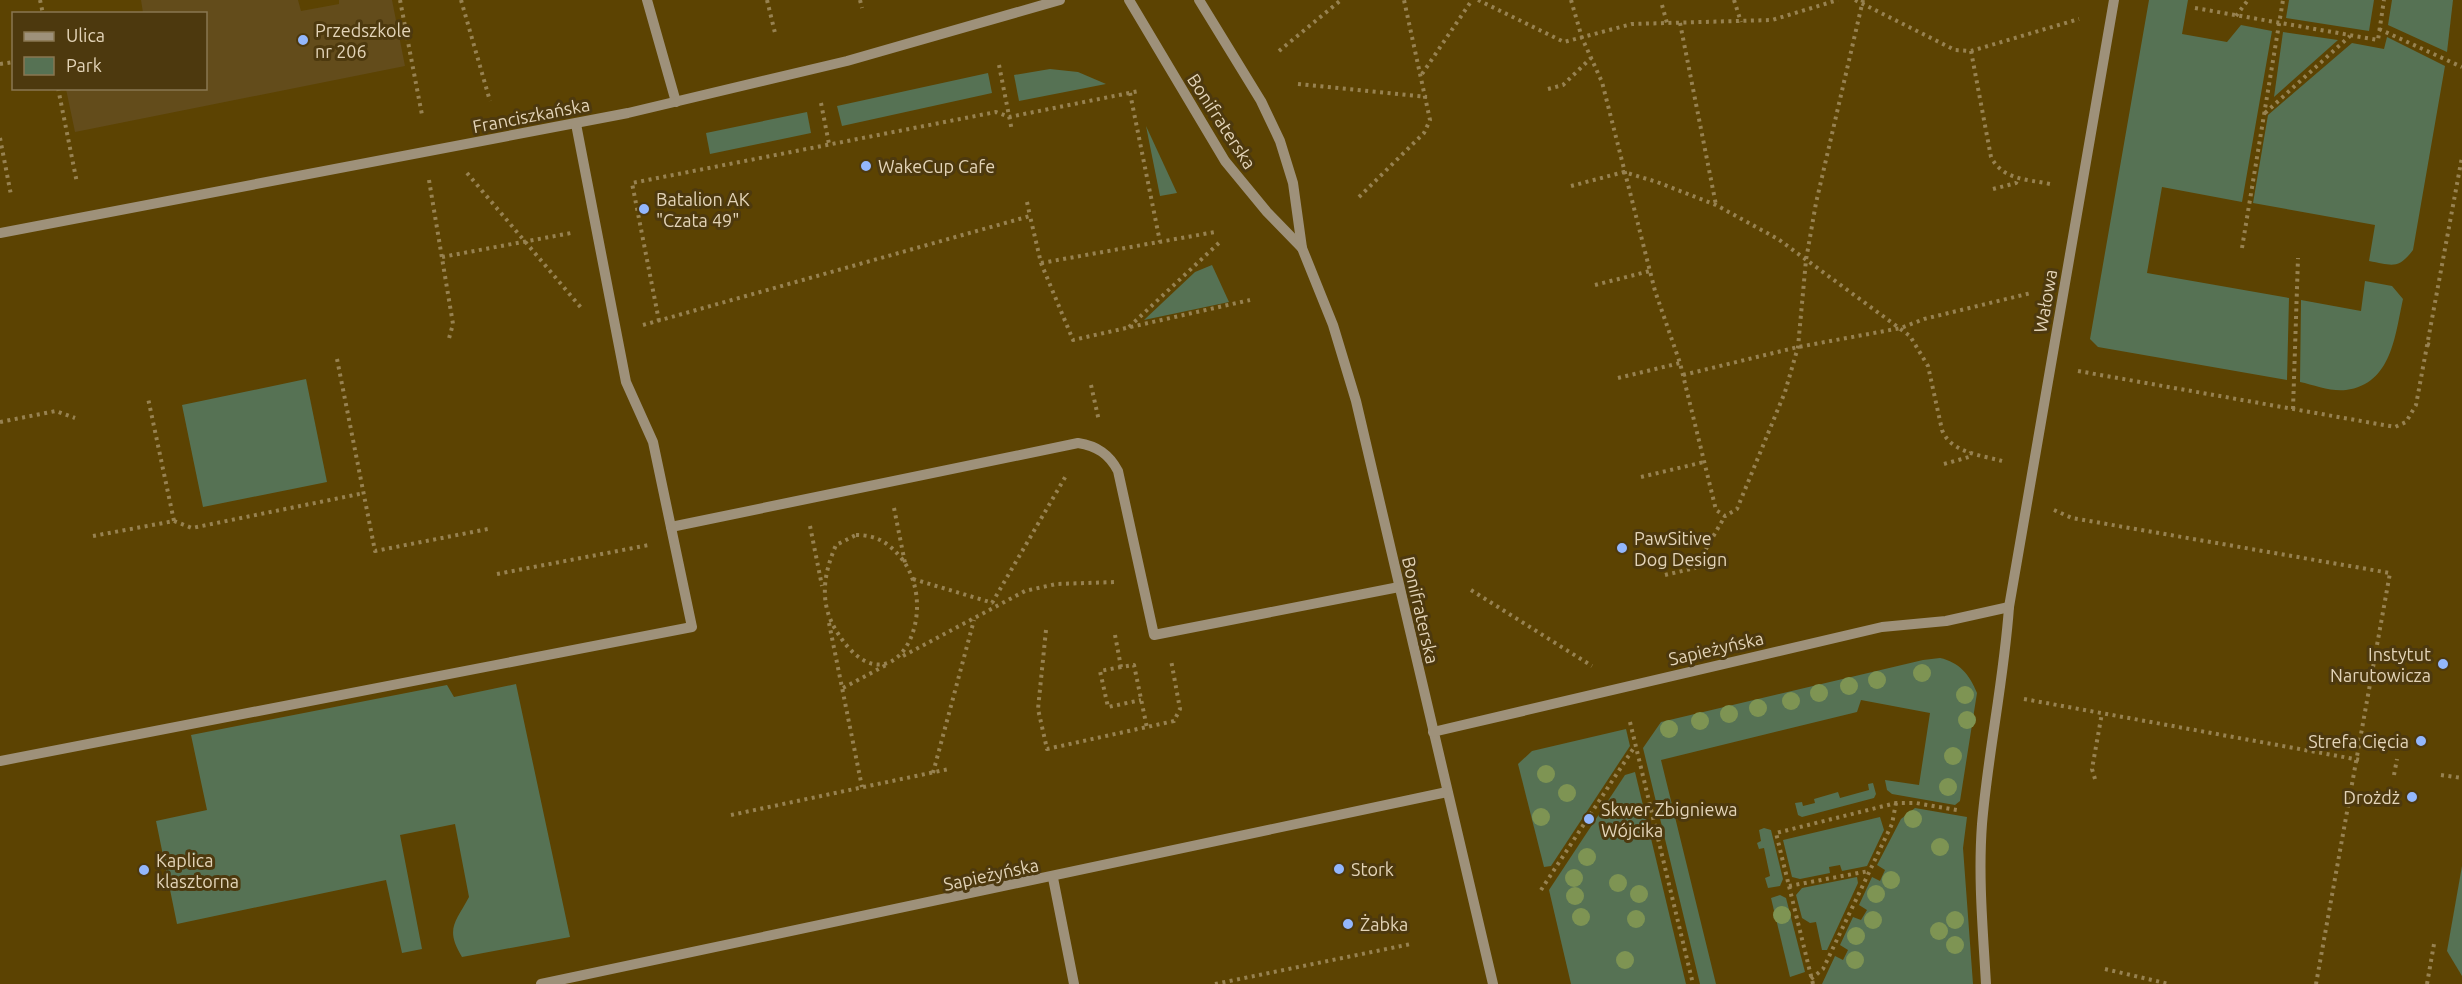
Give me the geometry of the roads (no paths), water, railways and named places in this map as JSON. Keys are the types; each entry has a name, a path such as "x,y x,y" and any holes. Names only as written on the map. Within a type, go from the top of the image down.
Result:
{"street":[{"path":"647,0 676,102"},
{"name":"Franciszkańska","path":"0,233 576,124 892,49 1060,0"},
{"name":"Bonifraterska","path":"1129,0 1225,161 1267,212 1302,248"},
{"name":"Bonifraterska","path":"1199,0 1261,101 1280,141 1293,183 1302,248 1348,373 1493,984"},
{"name":"Wałowa","path":"1986,984 1981,881 1983,815 2001,695 2009,607 2114,0"},
{"path":"0,761 692,627 654,442 626,382 576,124"},
{"path":"671,527 1068,444 1084,444 1106,454 1118,471 1154,635 1399,587"},
{"name":"Sapieżyńska","path":"1433,732 1882,627 1946,621 2009,607"},
{"name":"Sapieżyńska","path":"541,984 1053,878 1448,792"},
{"path":"1053,878 1074,984"}],"place":[{"name":"Przedszkole nr 206","path":"303,40"},
{"name":"WakeCup Cafe","path":"866,166"},
{"name":"Batalion AK \"Czata 49\"","path":"644,209"},
{"name":"PawSitive Dog Design","path":"1622,548"},
{"name":"Instytut Narutowicza","path":"2443,664"},
{"name":"Strefa Cięcia","path":"2421,741"},
{"name":"Drożdż","path":"2412,797"},
{"name":"Skwer Zbigniewa Wójcika","path":"1589,819"},
{"name":"Stork","path":"1339,869"},
{"name":"Kaplica klasztorna","path":"144,870"},
{"name":"Żabka","path":"1348,924"}]}
